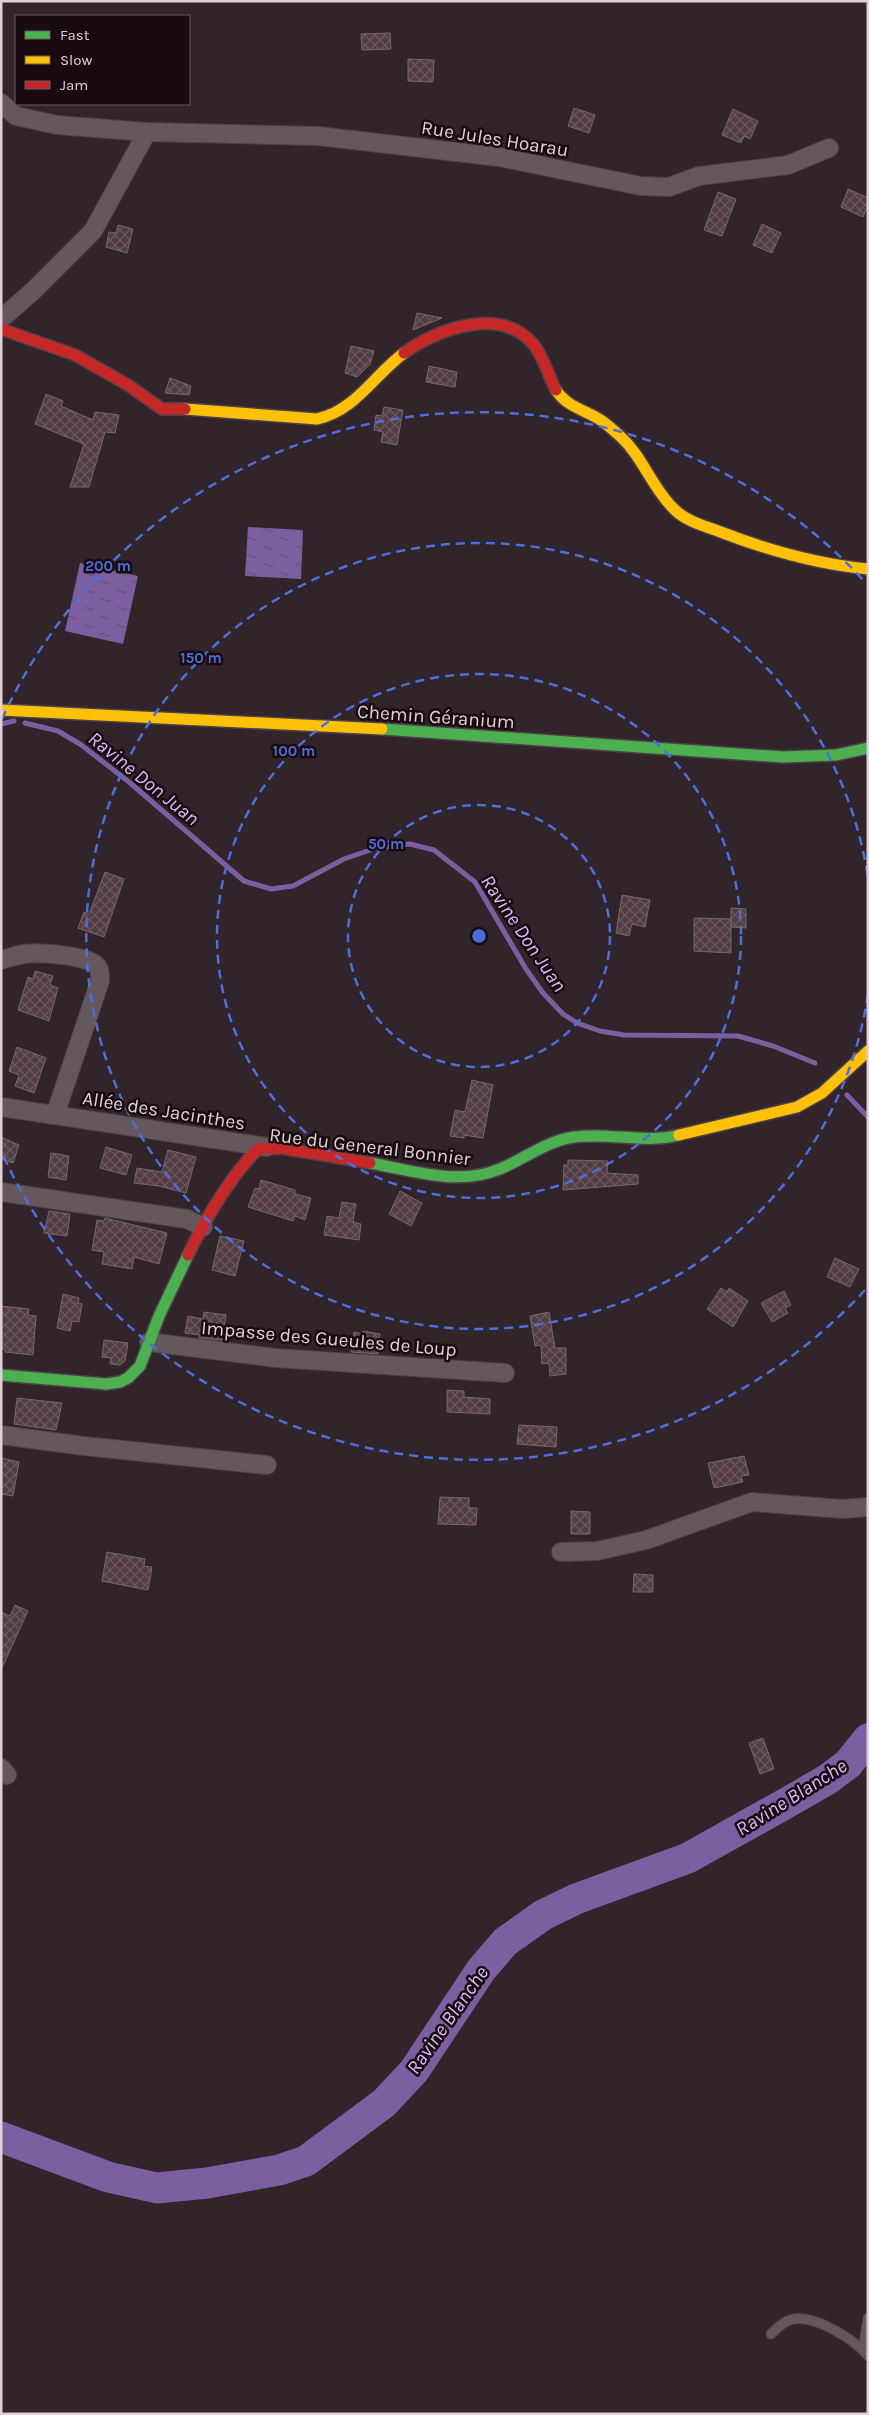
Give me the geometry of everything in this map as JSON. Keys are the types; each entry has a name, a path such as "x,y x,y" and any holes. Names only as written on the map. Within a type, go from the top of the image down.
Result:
{"street":[{"name":"Rue Jules Hoarau","path":"1,103 16,116 57,125 147,132 318,136 499,157 650,187 669,187 699,176 788,165 829,148"},
{"path":"1,319 33,291 93,231 147,132"},
{"path":"1,329 75,355 128,385 162,409 216,410 325,418 345,408 397,358 424,341 467,326 486,324 515,328 542,357 561,397 606,425 633,450 668,504 681,516 738,540 783,555 843,568 868,569"},
{"name":"Chemin Géranium","path":"1,710 378,729 783,757 836,756 868,748"},
{"name":"Allée des Jacinthes","path":"1,960 24,954 52,955 91,962 100,973 100,982 55,1115"},
{"name":"Rue du General Bonnier","path":"1,1375 106,1384 120,1382 128,1378 140,1366 166,1300 203,1227 252,1154 267,1147 452,1177 471,1178 499,1170 557,1140 583,1136 621,1137 648,1141 797,1107 822,1093 868,1051"},
{"name":"Allée des Jacinthes","path":"1,1107 267,1147"},
{"path":"1,1192 187,1219 203,1227"},
{"name":"Impasse des Gueules de Loup","path":"149,1342 276,1358 505,1373"},
{"path":"1,1435 84,1446 267,1465"},
{"path":"561,1552 596,1551 646,1540 752,1502 842,1509 868,1507"}],"lane":[{"path":"771,2334 784,2322 794,2319 806,2320 832,2329 865,2352 868,2318"}],"water":[{"path":"248,527 303,530 301,579 245,576"},
{"path":"80,563 138,576 123,644 65,631"}],"building":[{"path":"390,33 391,49 362,50 361,34"},
{"path":"408,59 434,60 433,82 408,81"},
{"path":"574,108 595,115 589,133 568,126"},
{"path":"733,109 758,121 750,139 744,136 741,143 722,135"},
{"path":"848,189 868,198 868,206 863,217 841,207"},
{"path":"718,192 736,199 722,236 704,230"},
{"path":"762,224 781,233 772,253 753,245"},
{"path":"118,225 133,229 127,253 106,247 109,232 116,233"},
{"path":"417,313 442,318 413,330"},
{"path":"351,346 374,351 370,364 357,377 345,373"},
{"path":"429,366 457,372 455,387 426,382"},
{"path":"170,378 191,386 189,395 165,393"},
{"path":"46,394 63,401 61,406 93,420 95,412 119,415 115,433 105,432 89,487 70,487 84,444 35,424"},
{"path":"384,407 403,410 397,445 381,442 383,432 374,430 376,415 382,416"},
{"path":"105,872 124,879 104,937 78,928 84,912 89,914"},
{"path":"622,895 650,900 645,927 632,924 629,936 616,933"},
{"path":"731,908 746,909 746,928 731,927"},
{"path":"694,918 731,919 731,953 694,951"},
{"path":"35,971 53,976 50,985 58,988 49,1021 18,1010 28,977 33,979"},
{"path":"17,1047 46,1058 34,1093 15,1086 19,1075 9,1071"},
{"path":"472,1080 493,1085 483,1138 464,1135 464,1138 450,1136 455,1110 465,1112"},
{"path":"1,1137 19,1145 13,1163 1,1159"},
{"path":"106,1147 132,1155 126,1175 100,1168"},
{"path":"168,1150 196,1157 186,1193 159,1186 134,1183 137,1168 162,1172"},
{"path":"51,1153 69,1156 66,1180 48,1177"},
{"path":"568,1160 608,1161 607,1173 638,1175 638,1184 563,1190 564,1165 568,1165"},
{"path":"261,1180 295,1190 295,1194 311,1198 305,1220 295,1216 293,1221 248,1207 255,1188 259,1189"},
{"path":"400,1191 422,1203 411,1226 389,1214"},
{"path":"342,1202 356,1204 353,1222 361,1224 359,1240 324,1235 327,1216 339,1218"},
{"path":"49,1211 70,1214 67,1236 44,1233"},
{"path":"105,1218 167,1233 159,1264 134,1257 132,1269 102,1264 104,1252 92,1250 97,1220 104,1221"},
{"path":"220,1236 244,1241 235,1276 212,1270"},
{"path":"835,1258 859,1269 850,1287 827,1277"},
{"path":"721,1288 727,1292 729,1288 748,1301 733,1327 707,1309"},
{"path":"784,1291 791,1305 785,1308 788,1313 772,1322 761,1303"},
{"path":"63,1294 79,1298 78,1303 82,1304 79,1322 72,1321 70,1331 57,1328"},
{"path":"1,1306 29,1309 28,1315 36,1316 33,1355 5,1352 5,1349 1,1349"},
{"path":"204,1312 226,1315 222,1340 199,1338 199,1335 185,1333 188,1316 203,1319"},
{"path":"549,1312 555,1348 566,1348 566,1374 550,1376 549,1363 542,1364 541,1345 535,1346 530,1316"},
{"path":"363,1331 380,1334 378,1354 351,1352 354,1332 363,1334"},
{"path":"104,1340 128,1343 125,1361 120,1365 110,1364 111,1358 102,1357"},
{"path":"447,1390 464,1391 464,1397 490,1399 490,1414 447,1412"},
{"path":"17,1398 62,1403 56,1430 14,1424"},
{"path":"519,1425 557,1427 556,1447 517,1444"},
{"path":"744,1456 749,1475 741,1476 743,1482 714,1488 708,1463"},
{"path":"1,1458 19,1462 13,1496 1,1494"},
{"path":"440,1497 469,1498 469,1508 477,1508 476,1525 438,1524"},
{"path":"571,1511 590,1512 590,1534 571,1534"},
{"path":"107,1552 145,1559 144,1566 152,1567 148,1590 102,1581"},
{"path":"634,1574 653,1575 653,1592 633,1592"},
{"path":"15,1605 28,1611 1,1670 1,1612 10,1616"},
{"path":"763,1738 774,1769 760,1774 749,1743"}],"waterway":[{"name":"Ravine Don Juan","path":"1,724 14,721"},
{"name":"Ravine Don Juan","path":"25,723 58,731 80,744 129,782 244,881 271,889 293,886 344,859 376,848 410,844 434,850 475,882 526,969 543,993 563,1014 577,1023 600,1031 624,1035 738,1036 773,1046 815,1063"},
{"name":"Ravine Don Juan","path":"847,1095 868,1117"},
{"name":"Ravine Blanche","path":"1,2137 108,2177 157,2188 207,2183 279,2170 306,2161 384,2103 414,2071 481,1970 505,1942 543,1915 576,1899 688,1858 790,1801 828,1779 848,1764 868,1739"}],"traffic: fast":[{"path":"382,729 783,757 836,755 868,748"},
{"path":"370,1163 418,1173 466,1177 482,1175 497,1170 563,1139 587,1136 652,1138 679,1135"},
{"path":"1,1375 106,1384 120,1382 128,1378 140,1366 159,1316 188,1255"}],"traffic: slow":[{"path":"185,409 317,419 330,415 353,400 404,353"},
{"path":"556,390 570,404 599,419 620,436 635,453 666,501 689,520 773,550 829,564 868,569"},
{"path":"1,710 382,729"},
{"path":"679,1135 797,1107 822,1093 868,1051"}],"traffic: jam":[{"path":"404,353 418,344 451,329 469,325 505,326 520,333 534,345 541,355 556,390"},
{"path":"1,329 75,355 128,385 162,409 185,409"},
{"path":"188,1255 219,1199 238,1172 258,1149 281,1148 370,1163"}]}
